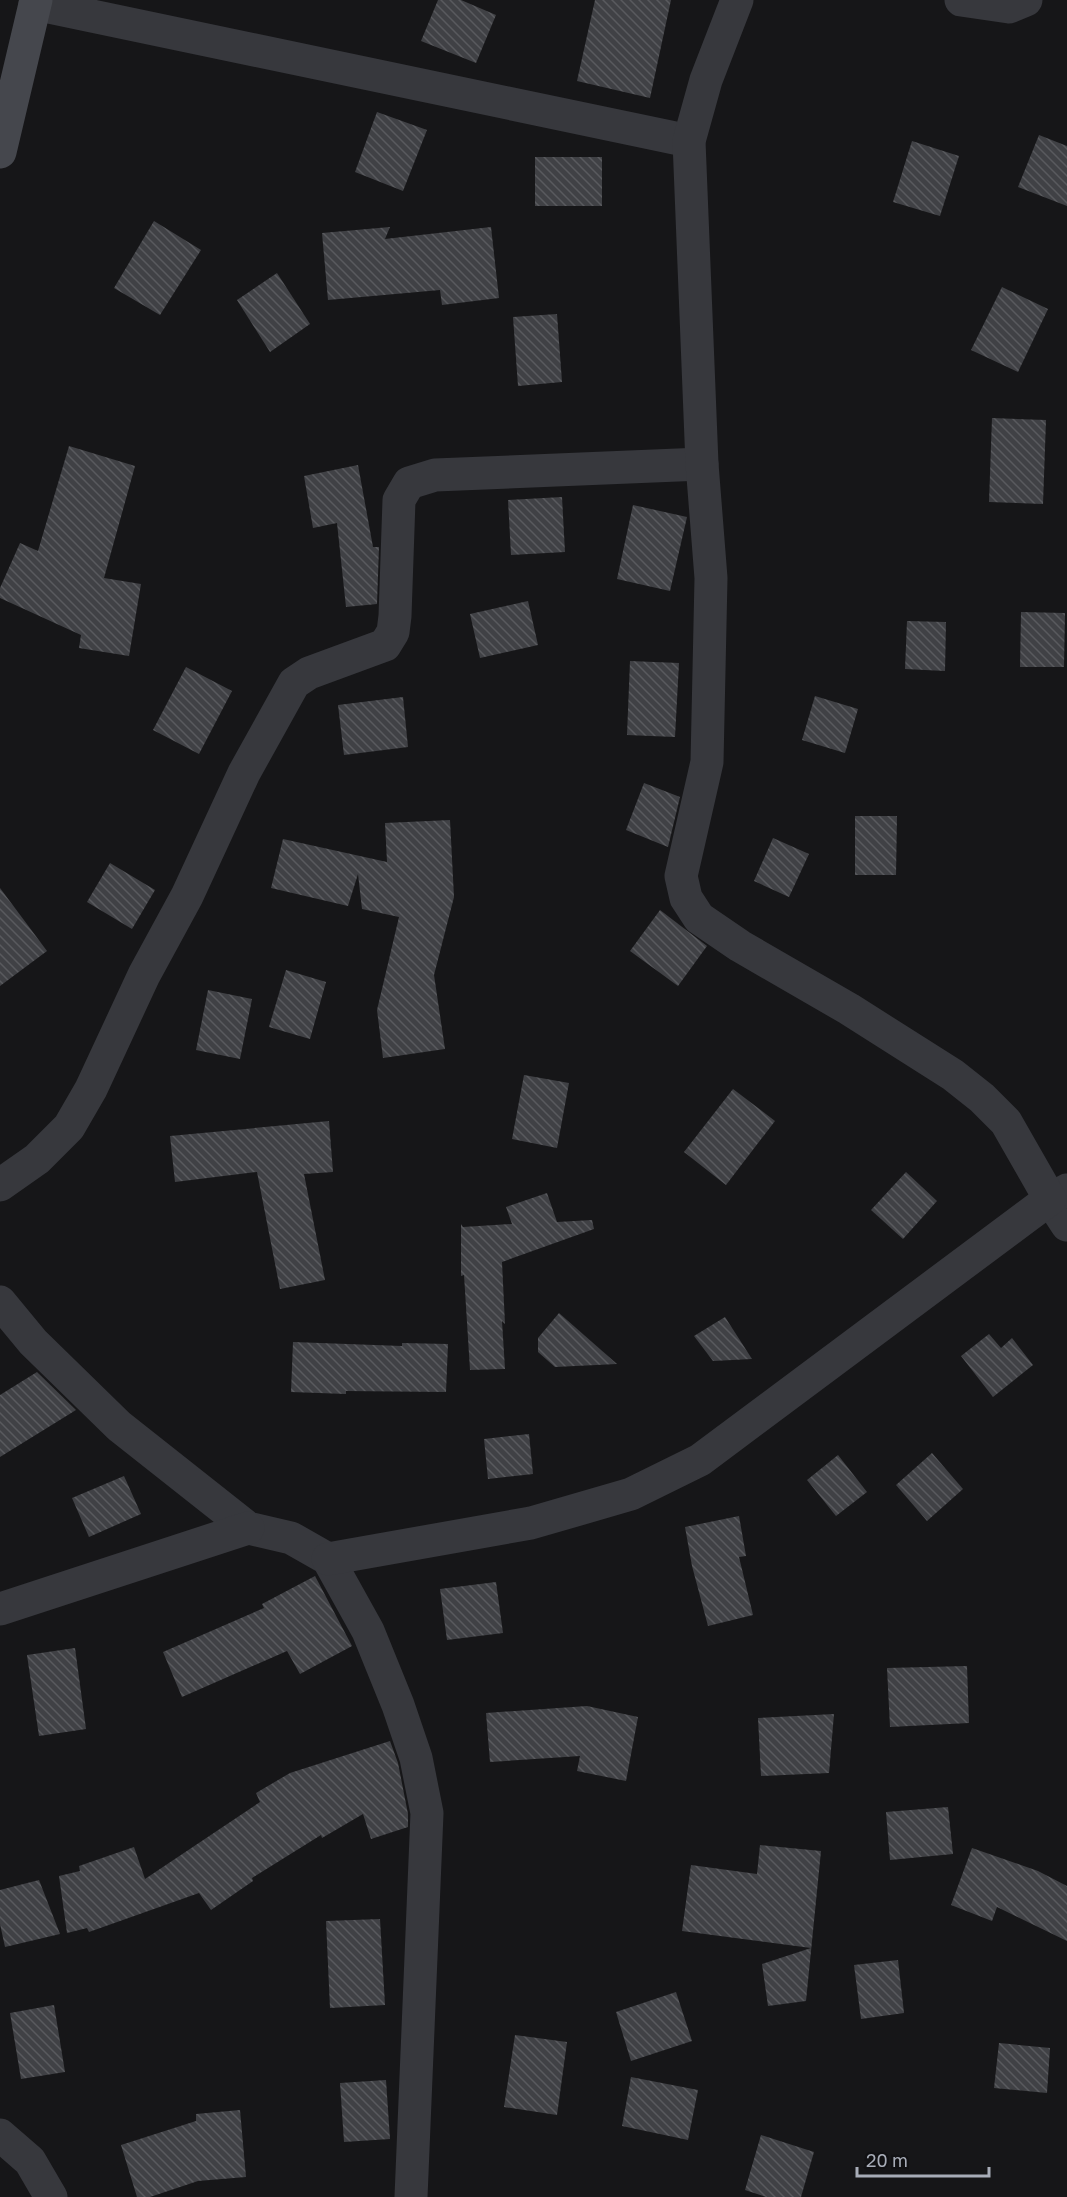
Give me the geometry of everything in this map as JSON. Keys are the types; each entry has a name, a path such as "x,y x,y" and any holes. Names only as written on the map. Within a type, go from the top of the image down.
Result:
{"street":[{"path":"328,1559 531,1523 632,1494 700,1460 1061,1204 1006,1122 982,1098 953,1075 849,1009 740,946 699,918 686,898 681,876 707,762 711,578 702,464 689,141 706,80 737,0"},
{"path":"961,0 1009,7 1026,0"},
{"path":"0,152 35,2 689,141"},
{"path":"0,1185 37,1160 69,1127 91,1089 144,975 187,896 244,773 294,683 309,673 385,645 393,632 396,616 399,500 409,483 435,475 702,464"},
{"path":"0,1302 33,1342 119,1426 248,1528 291,1538 328,1559 368,1631 398,1705 416,1758 427,1813 411,2197"},
{"path":"0,1609 248,1528"},
{"path":"0,2135 30,2161 51,2197"}],"building":[{"path":"438,0 461,0 496,15 476,63 421,41"},
{"path":"595,0 671,0 650,98 577,81"},
{"path":"377,112 427,130 403,191 355,172"},
{"path":"1039,135 1067,146 1067,206 1018,187"},
{"path":"912,141 959,156 940,216 893,202"},
{"path":"535,157 602,157 602,206 535,206"},
{"path":"154,221 201,250 160,315 114,288"},
{"path":"390,227 385,239 491,227 499,298 442,305 440,290 328,300 322,233"},
{"path":"277,273 310,324 270,352 237,300"},
{"path":"1002,287 1048,309 1018,372 971,350"},
{"path":"557,314 562,382 518,386 513,317"},
{"path":"992,418 1046,420 1043,504 989,502"},
{"path":"69,446 135,466 104,578 141,584 129,656 79,648 81,635 0,598 0,588 20,543 38,551"},
{"path":"358,465 373,547 379,547 377,604 346,607 337,523 313,528 304,476"},
{"path":"562,497 565,552 511,555 508,500"},
{"path":"633,505 687,517 670,591 617,579"},
{"path":"528,601 538,645 480,658 470,614"},
{"path":"1021,612 1065,613 1064,667 1020,667"},
{"path":"907,621 946,622 945,671 905,669"},
{"path":"630,661 679,663 675,737 627,735"},
{"path":"186,667 232,691 199,754 153,730"},
{"path":"815,696 858,709 845,753 802,740"},
{"path":"403,697 408,747 344,755 338,705"},
{"path":"644,783 680,797 668,847 626,830"},
{"path":"855,816 897,816 896,875 855,875"},
{"path":"450,820 454,897 434,975 445,1049 383,1058 377,1010 399,917 362,909 358,874 348,906 271,888 283,839 387,862 385,823"},
{"path":"773,838 809,854 789,897 754,881"},
{"path":"110,863 155,890 132,929 87,902"},
{"path":"0,888 47,951 0,986"},
{"path":"660,910 707,946 678,986 630,951"},
{"path":"286,970 326,982 310,1039 269,1027"},
{"path":"208,990 252,999 240,1059 196,1050"},
{"path":"524,1075 569,1083 557,1148 512,1139"},
{"path":"733,1089 775,1121 726,1185 684,1152"},
{"path":"329,1121 333,1172 304,1174 325,1280 280,1289 257,1172 175,1182 170,1136"},
{"path":"906,1172 937,1201 903,1239 871,1210"},
{"path":"547,1193 557,1222 592,1220 594,1229 502,1262 505,1369 470,1370 464,1275 461,1276 461,1224 463,1227 512,1224 506,1207"},
{"path":"559,1313 617,1364 555,1367 538,1352 538,1338"},
{"path":"725,1317 752,1359 713,1361 694,1336"},
{"path":"989,1334 1001,1348 1012,1338 1033,1365 993,1397 961,1356"},
{"path":"293,1342 402,1346 402,1343 448,1344 446,1392 346,1391 346,1394 291,1392"},
{"path":"37,1372 76,1410 0,1457 0,1395"},
{"path":"529,1434 533,1474 488,1479 484,1439"},
{"path":"932,1453 963,1489 927,1521 896,1485"},
{"path":"838,1455 867,1492 836,1516 807,1480"},
{"path":"124,1476 141,1514 89,1537 72,1498"},
{"path":"739,1516 746,1556 739,1557 753,1615 708,1626 692,1566 685,1527"},
{"path":"315,1576 352,1646 300,1674 287,1651 182,1697 163,1652 264,1608 262,1604"},
{"path":"496,1582 503,1633 447,1640 440,1589"},
{"path":"75,1648 86,1729 39,1736 27,1655"},
{"path":"967,1666 969,1723 890,1727 887,1668"},
{"path":"587,1706 638,1717 626,1781 577,1771 580,1756 490,1762 486,1713"},
{"path":"834,1714 829,1773 761,1776 758,1718"},
{"path":"390,1741 398,1763 408,1814 408,1827 371,1839 363,1814 322,1838 321,1835 252,1878 253,1881 211,1910 199,1893 89,1932 87,1928 67,1933 59,1876 80,1871 79,1866 134,1847 145,1879 260,1802 256,1793 290,1773"},
{"path":"948,1807 953,1854 890,1860 886,1812"},
{"path":"760,1845 821,1851 806,2001 768,2006 762,1964 811,1948 682,1931 691,1865 757,1874"},
{"path":"972,1848 1038,1871 1067,1886 1067,1941 997,1907 992,1921 951,1905"},
{"path":"39,1880 60,1934 5,1947 0,1924 0,1890"},
{"path":"380,1919 385,2005 330,2008 326,1921"},
{"path":"898,1960 904,2013 861,2019 854,1965"},
{"path":"676,1992 692,2041 631,2061 616,2012"},
{"path":"54,2005 65,2072 21,2079 10,2013"},
{"path":"515,2035 567,2042 557,2115 504,2107"},
{"path":"999,2043 1050,2048 1047,2093 994,2088"},
{"path":"631,2077 698,2090 688,2140 622,2126"},
{"path":"386,2080 390,2139 344,2142 340,2083"},
{"path":"240,2110 246,2177 198,2181 150,2197 137,2197 121,2145 196,2121 196,2114"},
{"path":"761,2135 814,2152 801,2197 766,2197 745,2190"}]}
